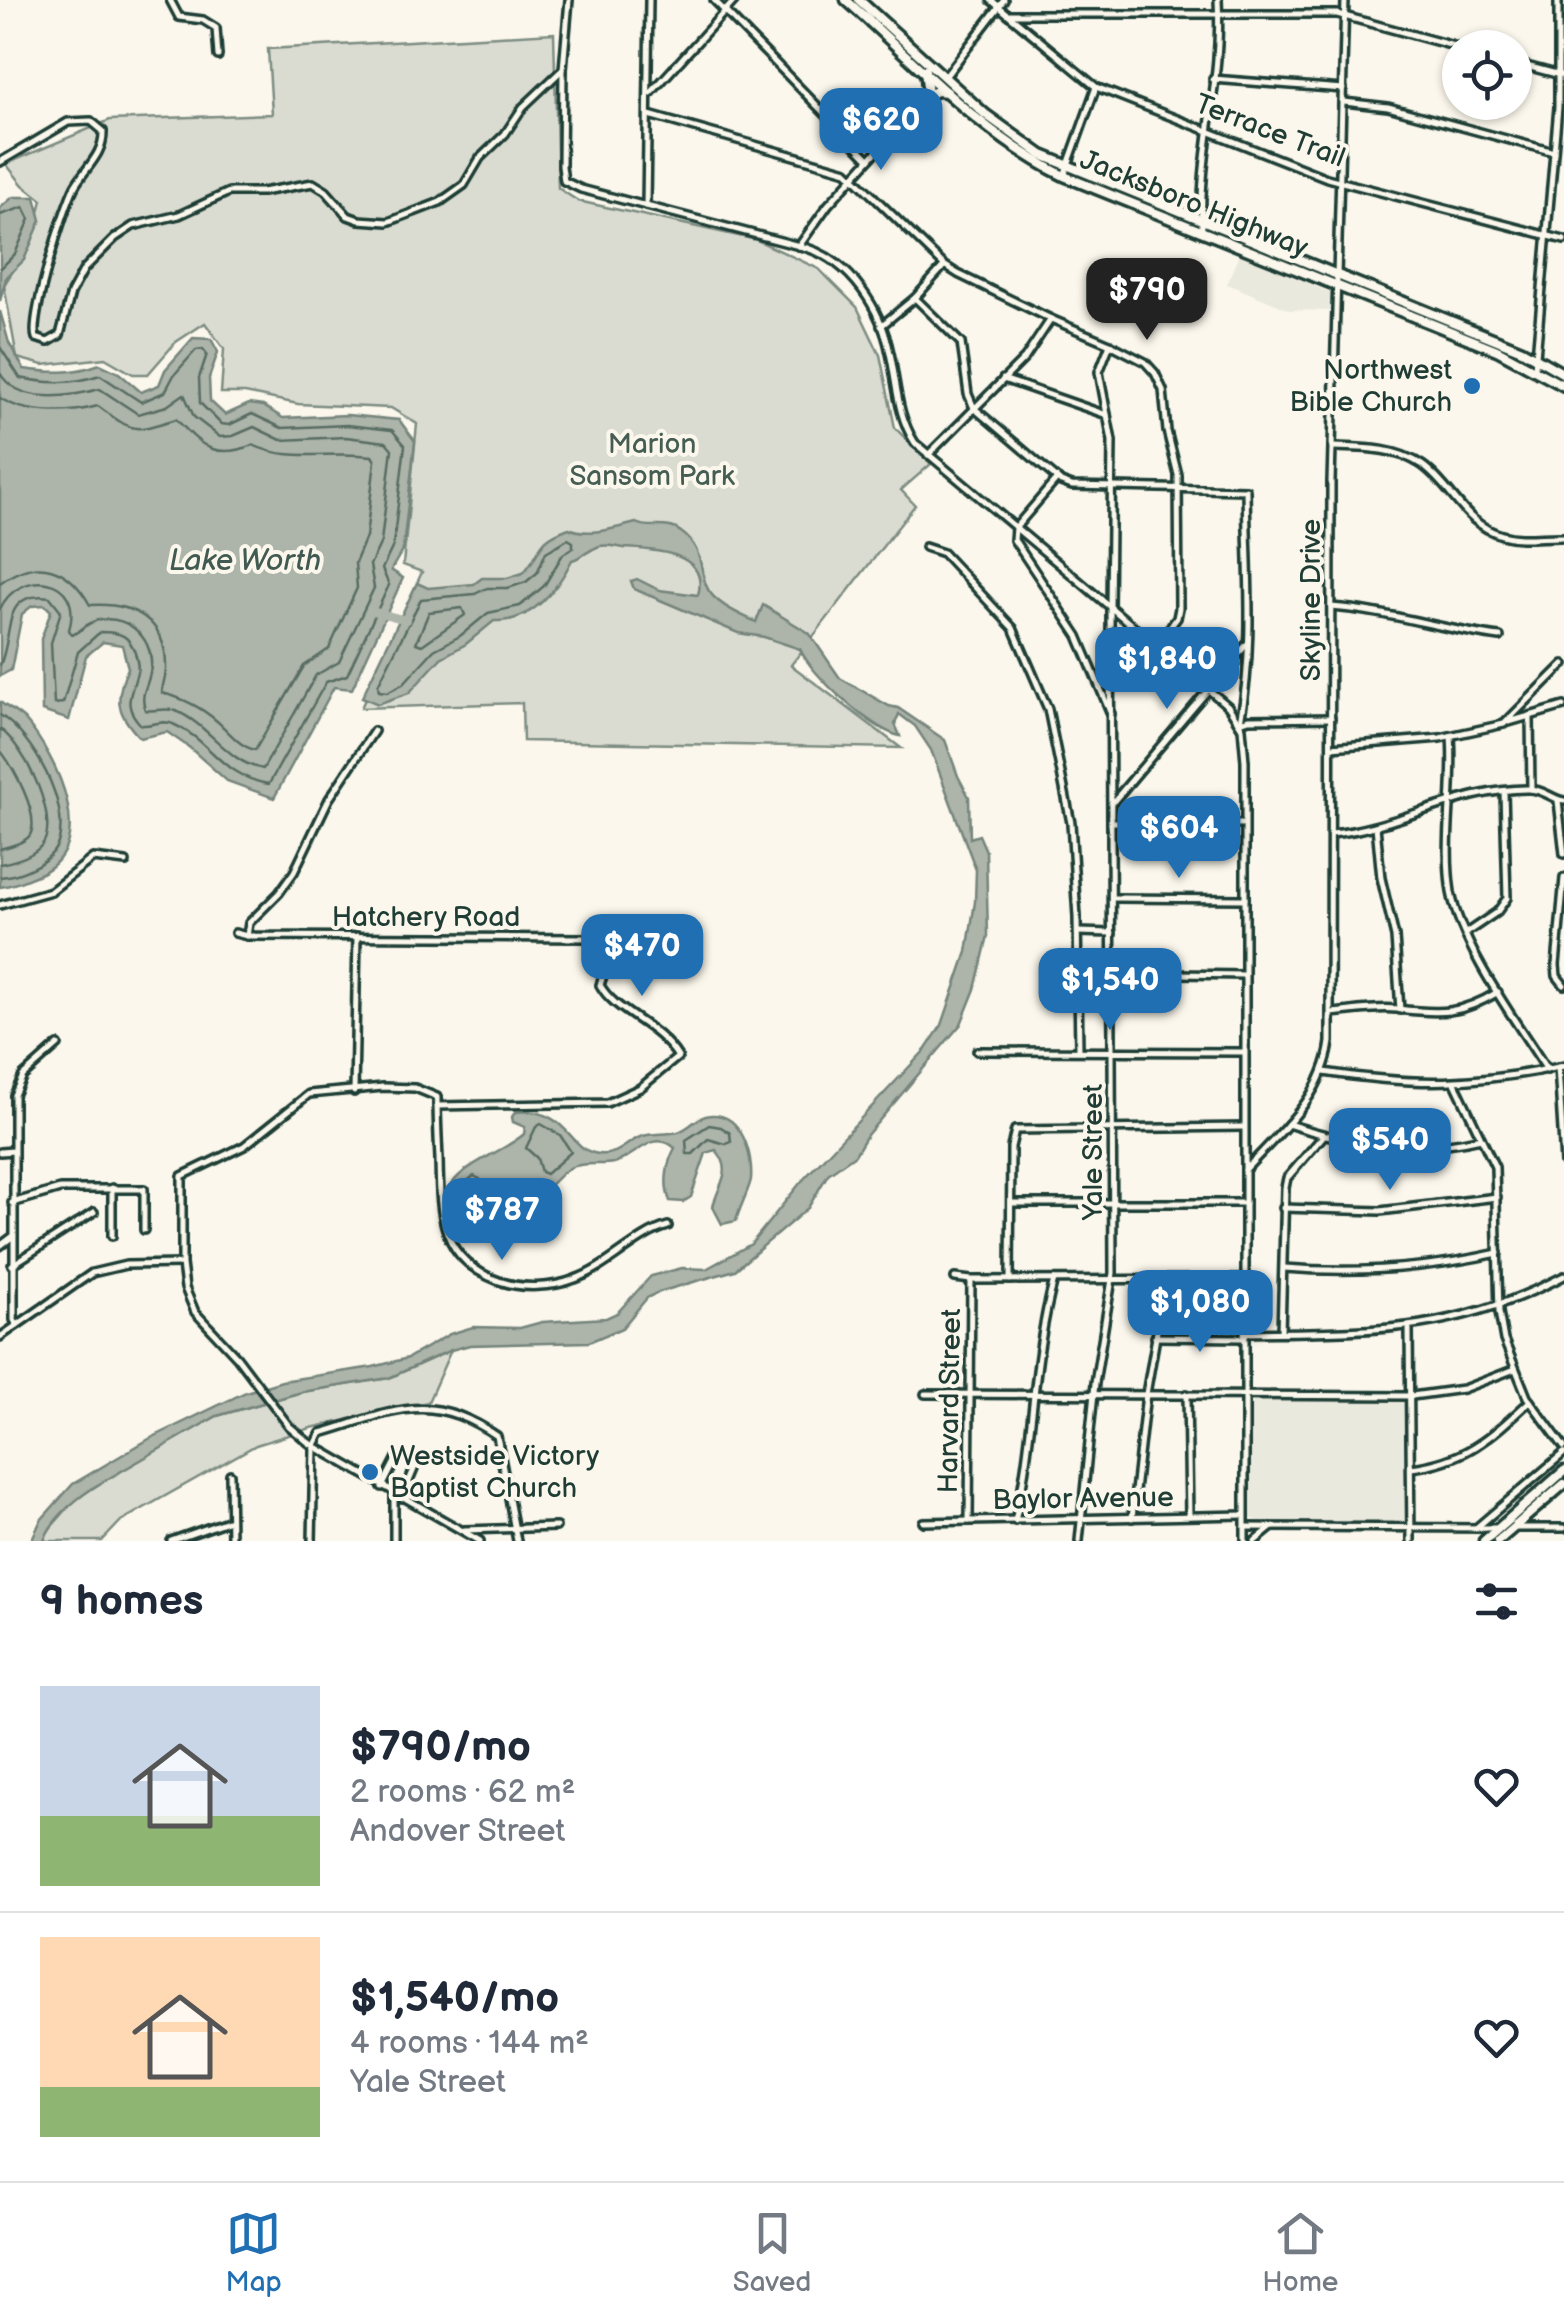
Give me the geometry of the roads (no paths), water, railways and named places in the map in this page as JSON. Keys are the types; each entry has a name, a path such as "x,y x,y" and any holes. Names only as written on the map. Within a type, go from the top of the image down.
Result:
{"main road":[{"name":"Jacksboro Highway","path":"846,0 945,77 952,90 1025,145 1068,168 1337,282 1536,357 1564,374"},
{"name":"Jacksboro Highway","path":"859,0 925,70 945,77"},
{"path":"925,70 928,95 952,90 945,77"},
{"name":"Jacksboro Highway","path":"1440,323 1564,386"},
{"path":"1491,1538 1564,1471"},
{"path":"1491,1538 1513,1528 1564,1484"},
{"path":"1524,1519 1518,1516 1540,1492"},
{"path":"1478,1528 1491,1538"}],"street":[{"path":"170,0 179,17 203,20 216,28 218,56"},
{"path":"570,0 563,69 564,181 798,246 831,257 843,266 881,326 904,421 915,442 1110,609 1210,688 1240,722"},
{"path":"646,206 649,0"},
{"path":"714,0 870,160"},
{"path":"648,95 735,0"},
{"name":"Terrace Trail","path":"991,0 1096,87 1342,182 1564,240"},
{"path":"798,246 821,213 945,77 1004,0"},
{"path":"1201,226 1200,183 1218,0"},
{"name":"Skyline Drive","path":"1245,1170 1306,1103 1329,1053 1332,447 1345,0"},
{"path":"1535,368 1554,152 1560,127 1558,0"},
{"path":"1006,14 1345,15 1442,43"},
{"path":"1532,68 1561,76"},
{"path":"0,162 68,122 91,121 102,131 96,158 72,195 34,314 36,338 48,342 60,335 71,293 84,269 114,238 133,226 180,214 229,192 262,192 313,183 326,190 354,219 388,222 409,216 456,193 524,107 563,69"},
{"path":"1213,79 1343,89"},
{"path":"1068,168 1096,87"},
{"path":"1558,107 1564,97"},
{"path":"1343,102 1388,107 1554,152"},
{"path":"648,115 809,159 855,176 944,265 978,285 1146,362 1156,373 1162,390 1166,431 1179,488 1179,608 1177,618 1156,646"},
{"path":"1552,182 1564,185"},
{"path":"881,326 915,298 944,265"},
{"path":"915,298 960,343 974,408 1056,478 1072,486 1246,490 1248,642 1240,722 1244,743 1245,899 1245,1541"},
{"path":"928,455 1034,348 1051,319"},
{"name":"Yale Street","path":"1079,1541 1094,1394 1113,1280 1112,441 1099,372 1110,344"},
{"path":"1003,380 1107,415"},
{"path":"1332,447 1381,450 1417,462 1441,483 1466,516 1490,530 1514,538 1564,536"},
{"path":"1056,478 1016,528 1014,540 1078,636 1112,716"},
{"path":"926,547 940,550 1013,628 1048,709 1070,823 1078,932 1079,1050"},
{"path":"1331,607 1367,610 1435,627 1500,637"},
{"path":"1112,803 1248,642"},
{"path":"1504,724 1564,664"},
{"path":"1331,747 1451,736 1564,706"},
{"path":"1530,716 1532,789"},
{"path":"1240,722 1330,718"},
{"path":"246,936 250,923 280,894 294,872 330,799 374,731"},
{"path":"1451,736 1450,879 1456,909 1498,992 1547,1070"},
{"path":"1331,834 1376,826 1452,802 1532,789 1561,801 1564,854"},
{"path":"1466,933 1498,912 1507,898 1504,792"},
{"path":"1112,822 1244,824"},
{"path":"1376,826 1381,878 1395,937 1400,1010"},
{"path":"0,905 51,892 93,858 126,862"},
{"path":"1564,878 1556,972 1564,985"},
{"path":"1112,898 1245,899"},
{"path":"1078,932 1112,933"},
{"name":"Hatchery Road","path":"235,933 588,938 603,944 607,964 600,985 606,996 658,1032 678,1057 640,1088 607,1103 437,1106"},
{"path":"354,1092 356,936"},
{"path":"1112,973 1244,976"},
{"path":"1330,1013 1400,1010 1444,1014 1477,1005 1498,992"},
{"path":"17,1324 12,1265 14,1095 23,1076 58,1045"},
{"path":"977,1051 1244,1052"},
{"path":"1323,1072 1400,1082 1454,1083 1520,1076 1561,1066 1564,1163"},
{"path":"1454,1083 1493,1159 1504,1340 1530,1401 1564,1450 1478,1528"},
{"path":"480,1541 314,1447 289,1426 250,1372 196,1312 185,1288 182,1176 244,1146 309,1094 415,1088 437,1097 441,1217 451,1242 477,1271 519,1285 567,1282 604,1266 644,1236 668,1226"},
{"path":"1288,1124 1367,1145 1453,1145 1481,1138"},
{"path":"1010,1280 1013,1132 1018,1128 1244,1127"},
{"path":"1281,1332 1288,1178 1324,1136"},
{"path":"0,1152 12,1152"},
{"path":"112,1188 112,1236"},
{"path":"12,1203 60,1189 144,1188 144,1230"},
{"path":"1284,1208 1380,1211 1497,1197"},
{"path":"1011,1203 1245,1203"},
{"path":"12,1265 94,1212"},
{"path":"0,1246 12,1236"},
{"path":"1284,1268 1382,1272 1498,1252"},
{"path":"0,1337 102,1269 182,1264"},
{"path":"1155,1337 1409,1328 1470,1316 1564,1276"},
{"path":"955,1278 1244,1280"},
{"name":"Harvard Street","path":"969,1521 971,1280"},
{"path":"1015,1521 1042,1331 1054,1280"},
{"path":"1132,1518 1146,1394 1166,1280"},
{"path":"1409,1328 1411,1541"},
{"path":"925,1394 1412,1396 1449,1392 1514,1370"},
{"path":"1188,1394 1189,1516"},
{"path":"1411,1468 1453,1460 1470,1452 1530,1401"},
{"path":"312,1541 314,1447 321,1433 416,1405 466,1416 497,1436 517,1541"},
{"path":"382,1487 398,1454 417,1462 402,1498"},
{"path":"230,1474 230,1541"},
{"path":"394,1493 394,1541"},
{"name":"Baylor Avenue","path":"923,1522 1244,1516"},
{"path":"171,1541 230,1520"},
{"path":"461,1530 556,1526"},
{"path":"1244,1527 1478,1528 1491,1538"},
{"path":"1256,1541 1273,1527"},
{"path":"1513,1528 1564,1528"}],"water":[{"path":"13,197 35,197 41,220 24,260 6,278 0,301 0,208"},
{"name":"Lake Worth","path":"0,311 9,343 24,369 62,372 100,364 119,373 141,392 159,385 165,370 193,338 211,339 218,352 209,378 210,401 225,415 249,404 263,406 283,418 347,415 399,420 415,441 403,549 391,570 403,578 352,689 334,687 274,798 227,781 167,732 140,738 126,721 120,705 128,668 122,645 103,642 86,656 69,720 42,711 41,639 51,611 45,605 32,606 22,614 11,670 0,676"},
{"path":"636,523 681,532 696,550 709,591 721,603 756,622 763,605 809,633 840,678 898,708 945,740 969,797 970,838 979,835 986,851 988,936 975,989 961,1024 867,1135 855,1155 828,1174 808,1208 735,1270 659,1292 647,1298 622,1328 589,1342 470,1345 389,1378 302,1392 217,1416 94,1487 58,1518 44,1541 31,1541 41,1520 73,1484 149,1439 246,1392 282,1381 408,1358 450,1334 473,1327 520,1328 542,1322 606,1318 617,1313 651,1276 682,1268 706,1269 751,1244 801,1182 926,1049 942,1025 967,952 976,870 931,750 915,726 899,714 895,724 900,736 859,713 816,673 800,649 738,633 634,589 631,581 637,579 659,590 698,595 699,580 687,561 663,552 596,547 572,560 550,593 531,610 520,617 494,621 441,658 409,693 378,704 362,697 417,583 428,588 474,584 482,578 507,578 523,573 544,542 569,528 602,531"},
{"path":"0,702 25,720 49,756 60,778 70,824 67,845 56,862 37,875 0,887"},
{"path":"515,1112 547,1116 581,1146 599,1154 616,1151 645,1135 678,1132 706,1116 722,1116 738,1128 750,1159 750,1182 736,1221 722,1224 713,1207 725,1171 716,1150 706,1153 691,1197 683,1202 670,1201 667,1174 675,1148 659,1141 614,1163 573,1167 539,1195 508,1209 469,1221 450,1221 445,1204 456,1178 524,1134 525,1127 513,1122"}],"waterway":[{"path":"376,612 406,620"}],"place":[{"name":"Northwest Bible Church","path":"1472,386"},
{"name":"Westside Victory Baptist Church","path":"370,1472"}],"park label":[{"name":"Marion Sansom Park","path":"652,460"}]}
